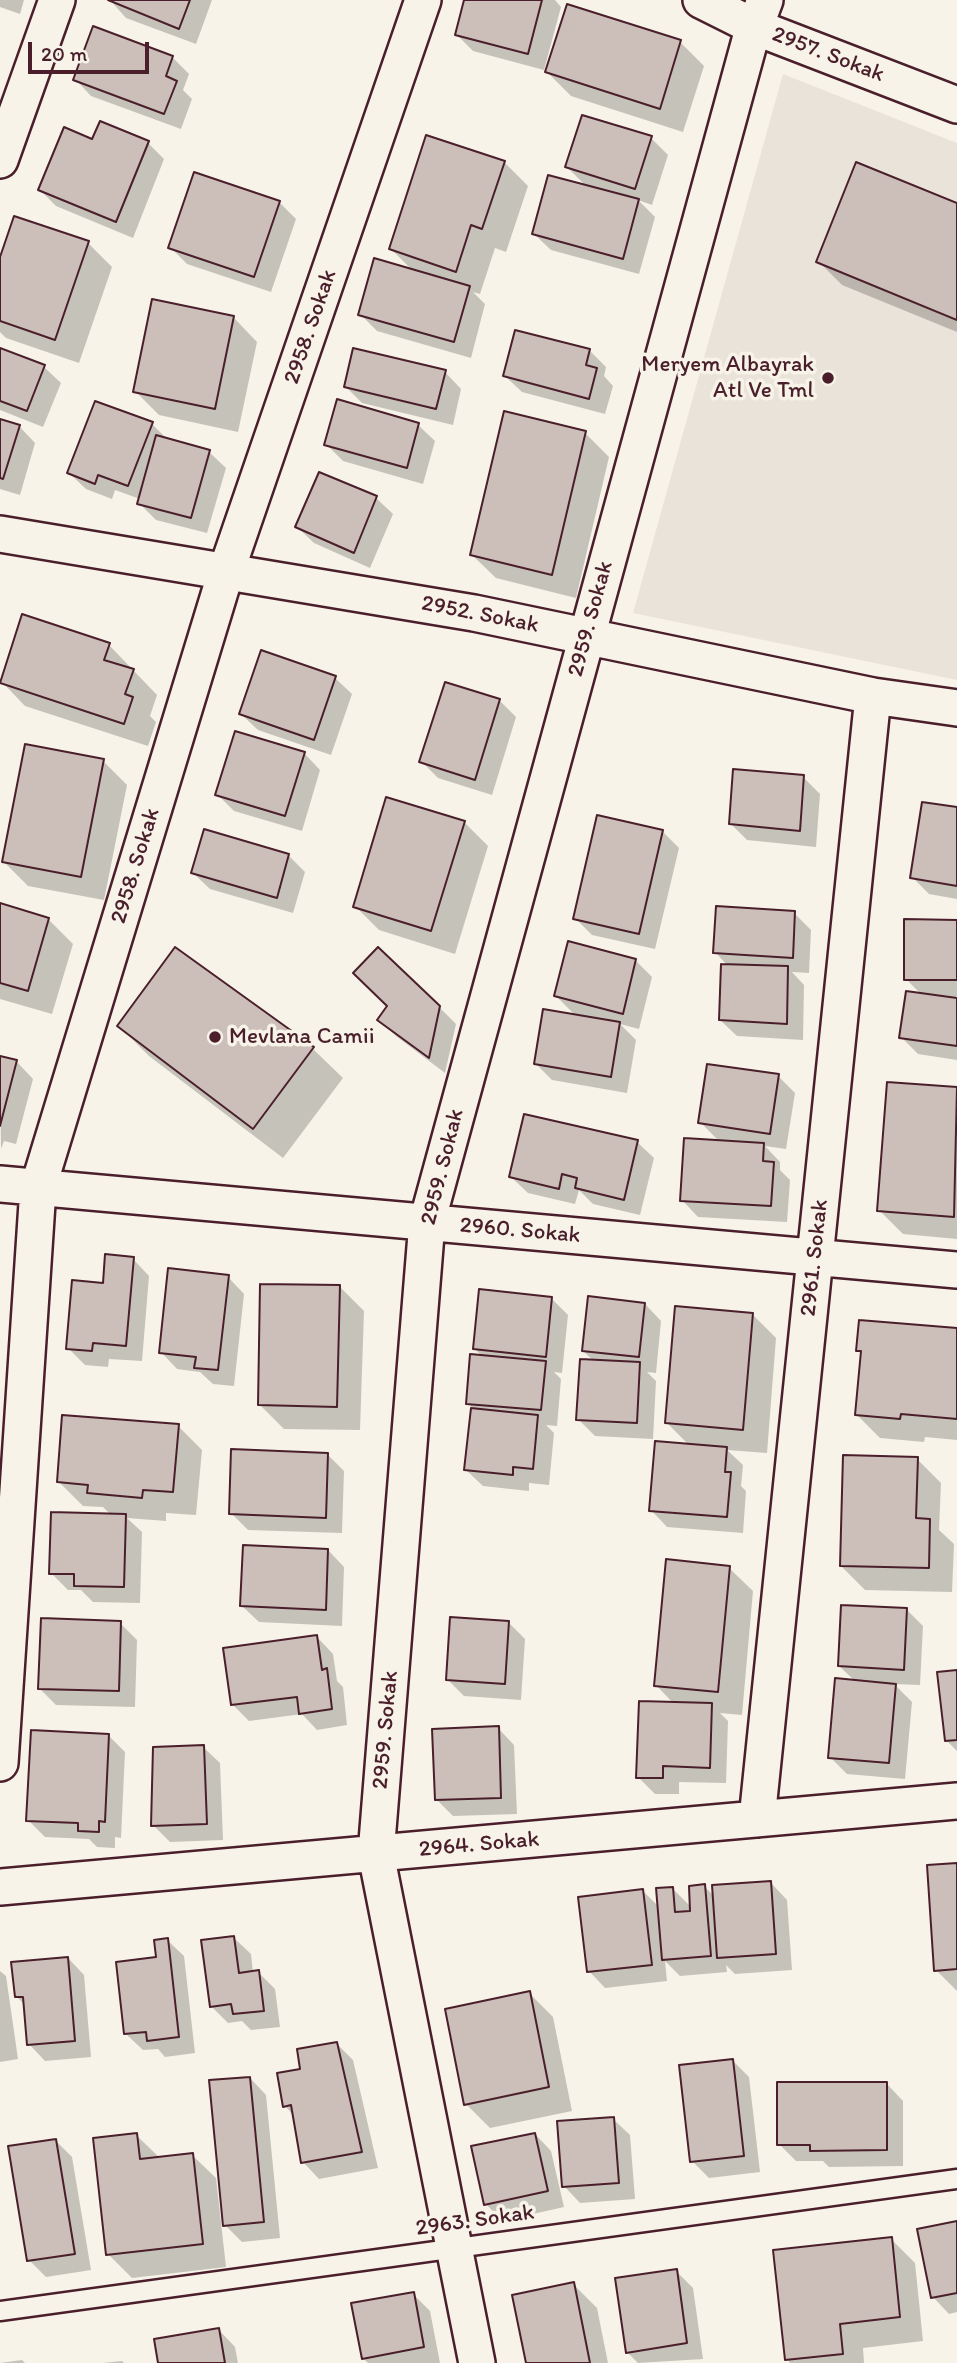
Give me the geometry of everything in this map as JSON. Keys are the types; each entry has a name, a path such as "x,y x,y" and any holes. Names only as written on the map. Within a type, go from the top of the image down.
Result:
{"street":[{"path":"0,160 57,0"},
{"name":"2958. Sokak","path":"0,1763 38,1188 226,572 423,0"},
{"name":"2957. Sokak","path":"701,0 760,13 957,105"},
{"name":"2959. Sokak","path":"477,2363 376,1854 427,1222 760,13"},
{"name":"2952. Sokak","path":"0,534 474,613 873,696 957,708"},
{"name":"2961. Sokak","path":"757,1819 873,696"},
{"name":"2960. Sokak","path":"0,1184 957,1270"},
{"name":"2964. Sokak","path":"0,1887 957,1801"}],"lane":[{"name":"2963. Sokak","path":"0,2311 957,2179"}],"shaded area":[{"name":"Meryem Albayrak Atl Ve Tml","path":"783,74 957,143 957,680 633,613"}],"building":[{"path":"108,0 190,0 179,29"},
{"path":"464,0 542,0 528,54 455,35"},
{"path":"567,4 681,40 660,109 545,72"},
{"path":"93,26 173,56 166,76 177,81 164,114 73,80"},
{"path":"582,115 652,136 635,189 565,167"},
{"path":"100,121 149,141 116,222 38,190 64,127 92,139"},
{"path":"426,135 505,161 482,229 471,225 456,272 389,249"},
{"path":"856,162 957,203 957,320 816,262"},
{"path":"194,172 280,201 254,277 168,248"},
{"path":"548,175 639,199 623,259 532,234"},
{"path":"14,216 89,241 55,340 0,321 0,257"},
{"path":"374,258 470,286 454,342 358,315"},
{"path":"152,299 234,316 215,409 133,392"},
{"path":"515,330 590,349 586,365 597,368 589,399 503,376"},
{"path":"0,348 45,365 27,411 0,401"},
{"path":"353,348 446,370 436,409 344,387"},
{"path":"337,399 419,423 407,468 324,445"},
{"path":"95,401 153,422 128,486 98,475 95,484 67,473"},
{"path":"504,411 586,431 552,575 470,555"},
{"path":"0,419 20,425 3,479 0,478"},
{"path":"156,435 210,450 191,518 137,504"},
{"path":"319,472 377,496 354,553 295,527"},
{"path":"22,614 110,643 104,660 134,669 125,694 133,697 124,724 0,683"},
{"path":"261,650 336,676 314,740 239,714"},
{"path":"445,682 500,699 475,780 419,762"},
{"path":"235,731 305,752 285,816 215,795"},
{"path":"25,744 104,759 81,877 2,862"},
{"path":"733,769 804,775 800,831 729,824"},
{"path":"386,797 465,821 431,931 353,907"},
{"path":"922,802 957,807 957,886 910,878"},
{"path":"597,815 663,830 639,934 573,919"},
{"path":"204,829 289,854 277,898 191,873"},
{"path":"0,903 49,918 28,991 0,983"},
{"path":"716,906 795,911 793,958 713,953"},
{"path":"904,919 957,920 957,980 904,980"},
{"path":"568,941 636,959 623,1014 554,996"},
{"name":"Mevlana Camii","path":"175,947 314,1047 253,1129 117,1026"},
{"path":"378,947 440,1006 429,1058 377,1020 387,1006 353,973"},
{"path":"721,964 788,966 787,1024 719,1020"},
{"path":"906,991 957,998 957,1046 899,1038"},
{"path":"543,1009 620,1022 611,1077 534,1064"},
{"path":"0,1056 17,1060 0,1126"},
{"path":"707,1064 779,1074 770,1134 698,1123"},
{"path":"887,1082 957,1087 954,1217 877,1211"},
{"path":"524,1114 638,1140 624,1200 575,1188 577,1178 562,1174 559,1189 509,1177"},
{"path":"684,1138 764,1143 763,1161 774,1162 771,1206 680,1201"},
{"path":"105,1254 134,1257 126,1346 93,1343 92,1351 66,1349 72,1280 103,1283"},
{"path":"168,1268 229,1275 218,1370 194,1368 196,1357 159,1353"},
{"path":"260,1284 340,1285 337,1407 258,1405"},
{"path":"479,1289 552,1297 546,1357 473,1349"},
{"path":"588,1296 645,1303 639,1357 582,1351"},
{"path":"675,1306 753,1313 743,1430 665,1423"},
{"path":"859,1320 957,1328 957,1419 901,1414 900,1419 855,1415 861,1351 856,1351"},
{"path":"470,1354 546,1361 541,1410 466,1404"},
{"path":"580,1359 640,1362 637,1423 576,1420"},
{"path":"471,1408 538,1415 533,1469 513,1467 513,1475 464,1470"},
{"path":"62,1415 179,1424 173,1492 143,1490 142,1498 87,1493 88,1485 57,1482"},
{"path":"655,1441 727,1447 725,1472 731,1472 727,1517 649,1511"},
{"path":"231,1449 328,1453 326,1518 229,1514"},
{"path":"843,1455 918,1457 916,1518 930,1519 929,1568 840,1566"},
{"path":"51,1512 126,1514 124,1587 74,1586 74,1574 49,1574"},
{"path":"243,1545 328,1549 326,1610 240,1606"},
{"path":"666,1559 730,1566 718,1692 654,1686"},
{"path":"841,1605 907,1608 904,1670 838,1666"},
{"path":"450,1617 509,1621 505,1684 446,1680"},
{"path":"41,1618 121,1621 119,1691 38,1689"},
{"path":"317,1635 322,1670 327,1668 332,1709 299,1714 297,1697 231,1705 223,1648"},
{"path":"957,1670 957,1740 945,1741 937,1672"},
{"path":"835,1678 896,1684 889,1763 828,1758"},
{"path":"639,1701 712,1703 710,1768 663,1766 663,1778 636,1778"},
{"path":"499,1726 501,1798 435,1800 432,1729"},
{"path":"31,1730 109,1734 105,1822 99,1821 99,1832 78,1831 78,1823 26,1821"},
{"path":"204,1745 207,1824 151,1826 153,1747"},
{"path":"957,1863 957,1969 934,1971 927,1865"},
{"path":"771,1881 776,1954 717,1958 712,1885"},
{"path":"705,1884 711,1956 662,1960 656,1888 673,1887 675,1912 690,1911 689,1886"},
{"path":"643,1889 652,1965 587,1972 578,1897"},
{"path":"234,1936 239,1973 259,1970 264,2011 233,2014 231,2004 210,2007 201,1940"},
{"path":"168,1938 179,2037 147,2041 146,2032 124,2034 116,1962 156,1957 154,1940"},
{"path":"68,1957 75,2041 27,2045 23,1997 15,1997 11,1962"},
{"path":"530,1991 549,2087 464,2105 445,2009"},
{"path":"337,2042 362,2152 301,2163 291,2105 283,2107 277,2073 300,2069 297,2049"},
{"path":"733,2059 744,2156 690,2162 679,2065"},
{"path":"250,2077 264,2222 223,2226 209,2080"},
{"path":"777,2082 887,2082 887,2150 810,2151 810,2145 777,2145"},
{"path":"614,2117 619,2183 562,2187 557,2121"},
{"path":"137,2133 140,2159 193,2153 203,2244 106,2255 93,2138"},
{"path":"535,2133 548,2191 484,2205 471,2146"},
{"path":"56,2139 75,2254 27,2261 8,2146"},
{"path":"957,2221 957,2293 931,2298 917,2229"},
{"path":"892,2237 900,2317 840,2324 843,2354 785,2360 773,2250"},
{"path":"677,2269 687,2343 626,2353 615,2278"},
{"path":"574,2282 590,2363 526,2363 512,2295"},
{"path":"414,2292 424,2347 362,2359 351,2303"},
{"path":"219,2328 225,2363 158,2363 154,2339"}],"place":[{"name":"Meryem Albayrak Atl Ve Tml","path":"828,378"},
{"name":"Mevlana Camii","path":"215,1037"}]}
